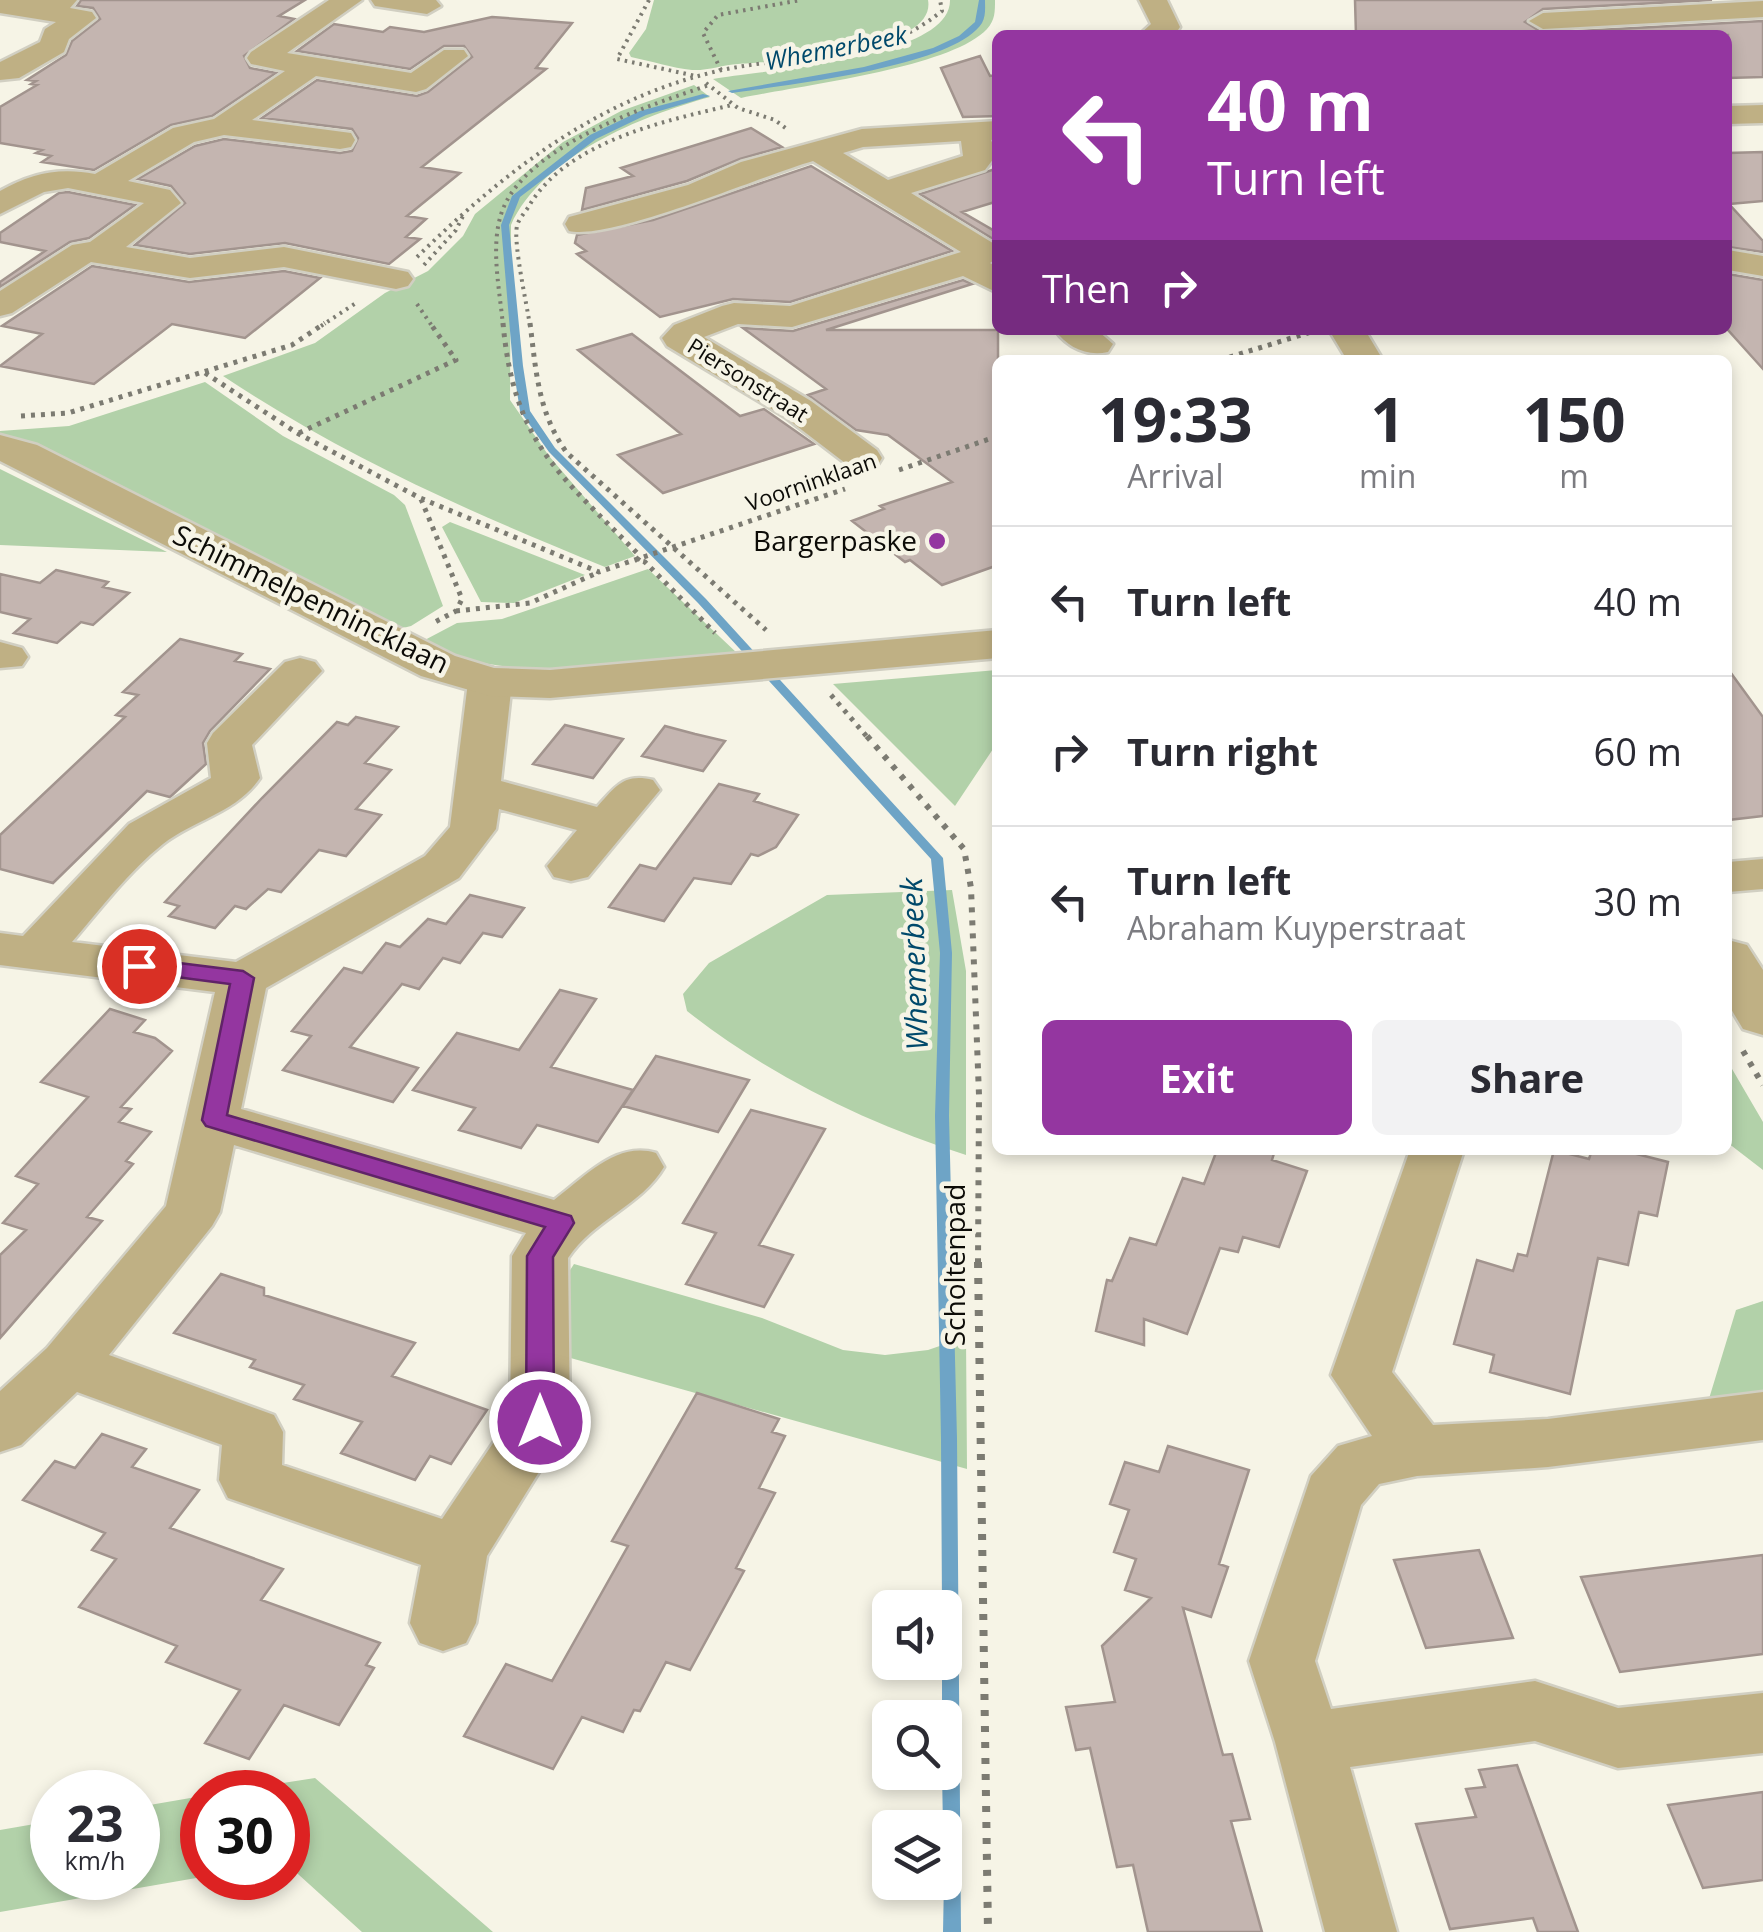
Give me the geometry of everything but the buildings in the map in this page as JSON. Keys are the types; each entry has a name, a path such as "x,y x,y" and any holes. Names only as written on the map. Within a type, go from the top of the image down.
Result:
{"street":[{"path":"348,0 261,58 416,83 454,56"},
{"path":"385,0 427,6"},
{"path":"1153,0 1166,27 1161,30"},
{"path":"0,5 53,6 82,18 55,35 54,46 9,72 0,71"},
{"path":"1541,22 1763,9"},
{"path":"224,126 310,66"},
{"path":"1732,115 1763,114"},
{"path":"100,185 184,135 224,126 340,140"},
{"path":"581,224 699,192 752,168 862,138 985,131 974,163 886,191"},
{"name":"Piersonstraat","path":"816,150 984,252 982,274 792,317 734,313 680,338 798,409 866,473"},
{"path":"0,204 51,179 68,178 159,196 165,203 98,252"},
{"path":"0,306 84,252 190,268 284,257 408,285"},
{"path":"1732,261 1763,266"},
{"name":"Schimmelpennincklaan","path":"0,448 22,454 438,666 490,682 550,684 992,645"},
{"path":"18,951 146,834 188,808 224,794 237,778 229,742 300,670"},
{"path":"18,951 243,978 442,868 473,829 490,682"},
{"path":"478,789 622,807 571,866"},
{"path":"1732,877 1763,874"},
{"path":"1732,965 1763,1016"},
{"path":"0,1428 68,1364 192,1212 243,978"},
{"path":"214,1120 562,1223"},
{"path":"1417,1451 1361,1375 1435,1155"},
{"path":"443,1623 456,1550 540,1422 540,1256 562,1223 637,1166"},
{"path":"68,1364 253,1432 250,1480 456,1550"},
{"path":"1362,1932 1282,1661 1334,1494 1360,1464 1417,1451 1548,1443 1763,1416"},
{"path":"1309,1742 1535,1711 1618,1738 1763,1723"}],"path":[{"path":"649,0 617,59 698,76 853,55 923,30 942,11 940,0"},
{"path":"721,70 704,33 718,16 801,0"},
{"path":"698,76 732,105 750,114 778,118 794,136 816,150"},
{"path":"708,85 630,112 565,148 509,196 495,240 514,397 524,424 548,459 640,556 637,560 644,562 748,666"},
{"name":"Scholtenpad","path":"732,105 650,125 600,145 526,203 517,226 540,404 551,431 567,454 800,661 964,849 971,888 980,1095 977,1346 988,1932"},
{"path":"298,433 384,394 402,380 456,360 422,316 408,285 456,230 468,207"},
{"path":"1234,355 1292,335"},
{"path":"204,372 298,433 420,498 599,572"},
{"name":"Voorninklaan","path":"456,611 502,612 559,595 599,572 676,549 866,473 992,438"},
{"path":"394,643 456,611 462,598 420,498"}],"green space":[{"path":"654,0 928,0 924,18 908,32 882,43 817,56 697,70 631,57 629,53 646,29"},
{"path":"950,0 995,0 995,12 987,29 941,55 871,74 741,98 713,79 849,59 887,49 920,36 942,20"},
{"path":"694,85 710,97 654,115 569,159 526,200 511,225 510,400 549,456 635,556 605,567 506,525 362,458 223,376 315,343 385,293 428,271 463,236 475,214 563,142 621,111"},
{"path":"205,382 283,436 394,495 405,505 443,606 411,626 395,630 32,446 0,435 0,431 69,426"},
{"path":"0,469 167,552 0,545"},
{"path":"450,522 585,575 514,603 481,602 442,527"},
{"path":"648,569 738,654 618,667 537,669 458,657 421,642 457,623 502,619"},
{"path":"992,670 992,750 955,806 833,684"},
{"path":"952,890 966,971 966,1155 856,1113 785,1077 687,1011 683,994 709,963 827,895"},
{"path":"1732,1069 1763,1122 1763,1170 1732,1146"},
{"path":"574,1264 762,1318 843,1350 885,1355 928,1350 966,1337 967,1469 567,1357 565,1278"},
{"path":"1763,1301 1763,1391 1708,1402 1736,1310"},
{"path":"315,1778 493,1932 362,1932 310,1885 310,1779"},
{"path":"180,1800 180,1881 160,1884 160,1803"},
{"path":"30,1825 30,1900 69,1900 0,1912 0,1830"}],"waterway":[{"name":"Whemerbeek","path":"732,91 825,77 935,50 962,37 978,23 982,0"},
{"name":"Whemerbeek","path":"706,96 643,113 593,137 516,196 505,225 518,366 525,411 552,450 702,601 937,858 946,953 942,1116 949,1439 952,1932"}],"place":[{"name":"Bargerpaske","path":"937,541"}],"route":[{"path":"139,966 243,978 214,1120 562,1223 540,1256 540,1422"}]}
